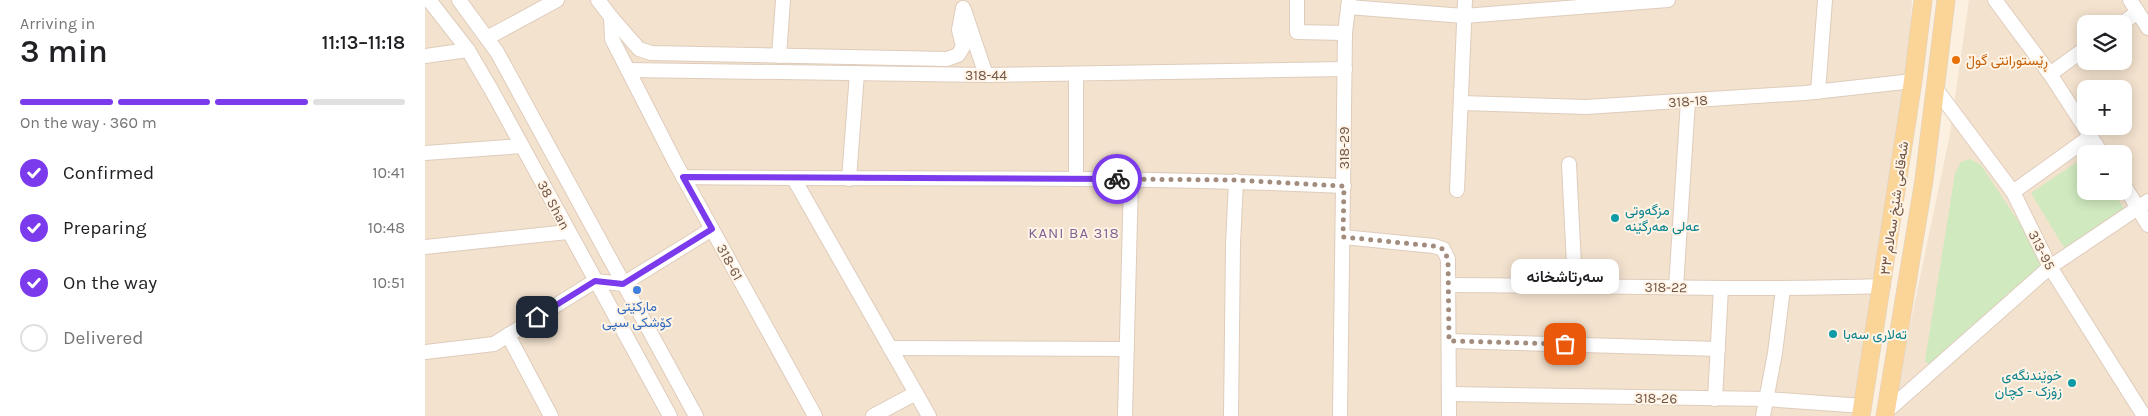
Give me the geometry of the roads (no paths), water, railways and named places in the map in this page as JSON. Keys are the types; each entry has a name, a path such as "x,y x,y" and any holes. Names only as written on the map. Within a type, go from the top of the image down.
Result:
{"main road":[{"name":"شەقامی شێخ سەلام ٣٣","path":"1862,411 1883,286 1923,0"},
{"name":"شەقامی شێخ سەلام ٣٣","path":"1885,414 1924,180 1946,0"}],"street":[{"name":"38 Shan","path":"429,0 468,50 670,416"},
{"name":"38 Shan","path":"459,0 497,52 696,416"},
{"path":"487,38 557,0"},
{"path":"598,0 639,49 651,53 947,59 958,55 963,47 959,30 962,4"},
{"path":"779,56 783,0"},
{"path":"1297,0 1297,32 1345,32"},
{"path":"1457,190 1465,0"},
{"path":"1349,4 1464,16 1668,0"},
{"path":"1818,92 1825,0"},
{"path":"1995,0 2050,74 2097,145"},
{"path":"962,4 985,75"},
{"name":"318-29","path":"1340,416 1345,32 1349,4"},
{"path":"2134,6 2148,28"},
{"name":"318-61","path":"611,17 612,39 683,177 815,416"},
{"path":"425,56 468,50"},
{"path":"2050,74 2077,54"},
{"name":"318-44","path":"628,70 985,75 1345,69"},
{"path":"849,179 857,73"},
{"path":"1076,74 1076,178"},
{"name":"318-18","path":"1461,103 1586,107 1818,92 1913,81"},
{"name":"313-95","path":"1936,89 2013,192 2050,267 2144,416"},
{"path":"1676,287 1688,101"},
{"path":"2013,192 2091,136"},
{"path":"425,153 521,146"},
{"path":"1569,164 1575,285"},
{"path":"683,177 1236,180 1344,186"},
{"path":"794,178 929,416"},
{"path":"1125,416 1131,180"},
{"path":"1231,416 1233,244 1236,180"},
{"path":"2132,193 2143,204 2148,224"},
{"path":"1885,414 2050,267 2143,204"},
{"path":"425,352 494,344 595,281 623,284 712,229"},
{"path":"425,248 568,232"},
{"path":"1343,237 1434,246 1443,249 1448,259 1449,285 1449,416"},
{"name":"318-22","path":"1449,285 1575,285 1783,289 1883,286"},
{"path":"1715,399 1721,288"},
{"path":"1763,416 1783,289"},
{"path":"508,335 551,416"},
{"path":"1449,341 1718,348"},
{"path":"890,348 1127,349"},
{"path":"873,416 916,393"},
{"name":"318-26","path":"1450,394 1766,399 1862,411"}],"place":[{"name":"ڕێستورانتی گوڵ","path":"1956,60"},
{"name":"مزگەوتی عەلی هەرگێنە","path":"1615,218"},
{"name":"مارکێتی کۆشکی سپی","path":"637,290"},
{"name":"تەلاری سەبا","path":"1833,334"},
{"name":"سەرتاشخانە","path":"1565,344"},
{"name":"خوێندنگەی زۆزک - کچان","path":"2072,383"}],"district":[{"name":"KANI BA 318","path":"1074,233"}]}
